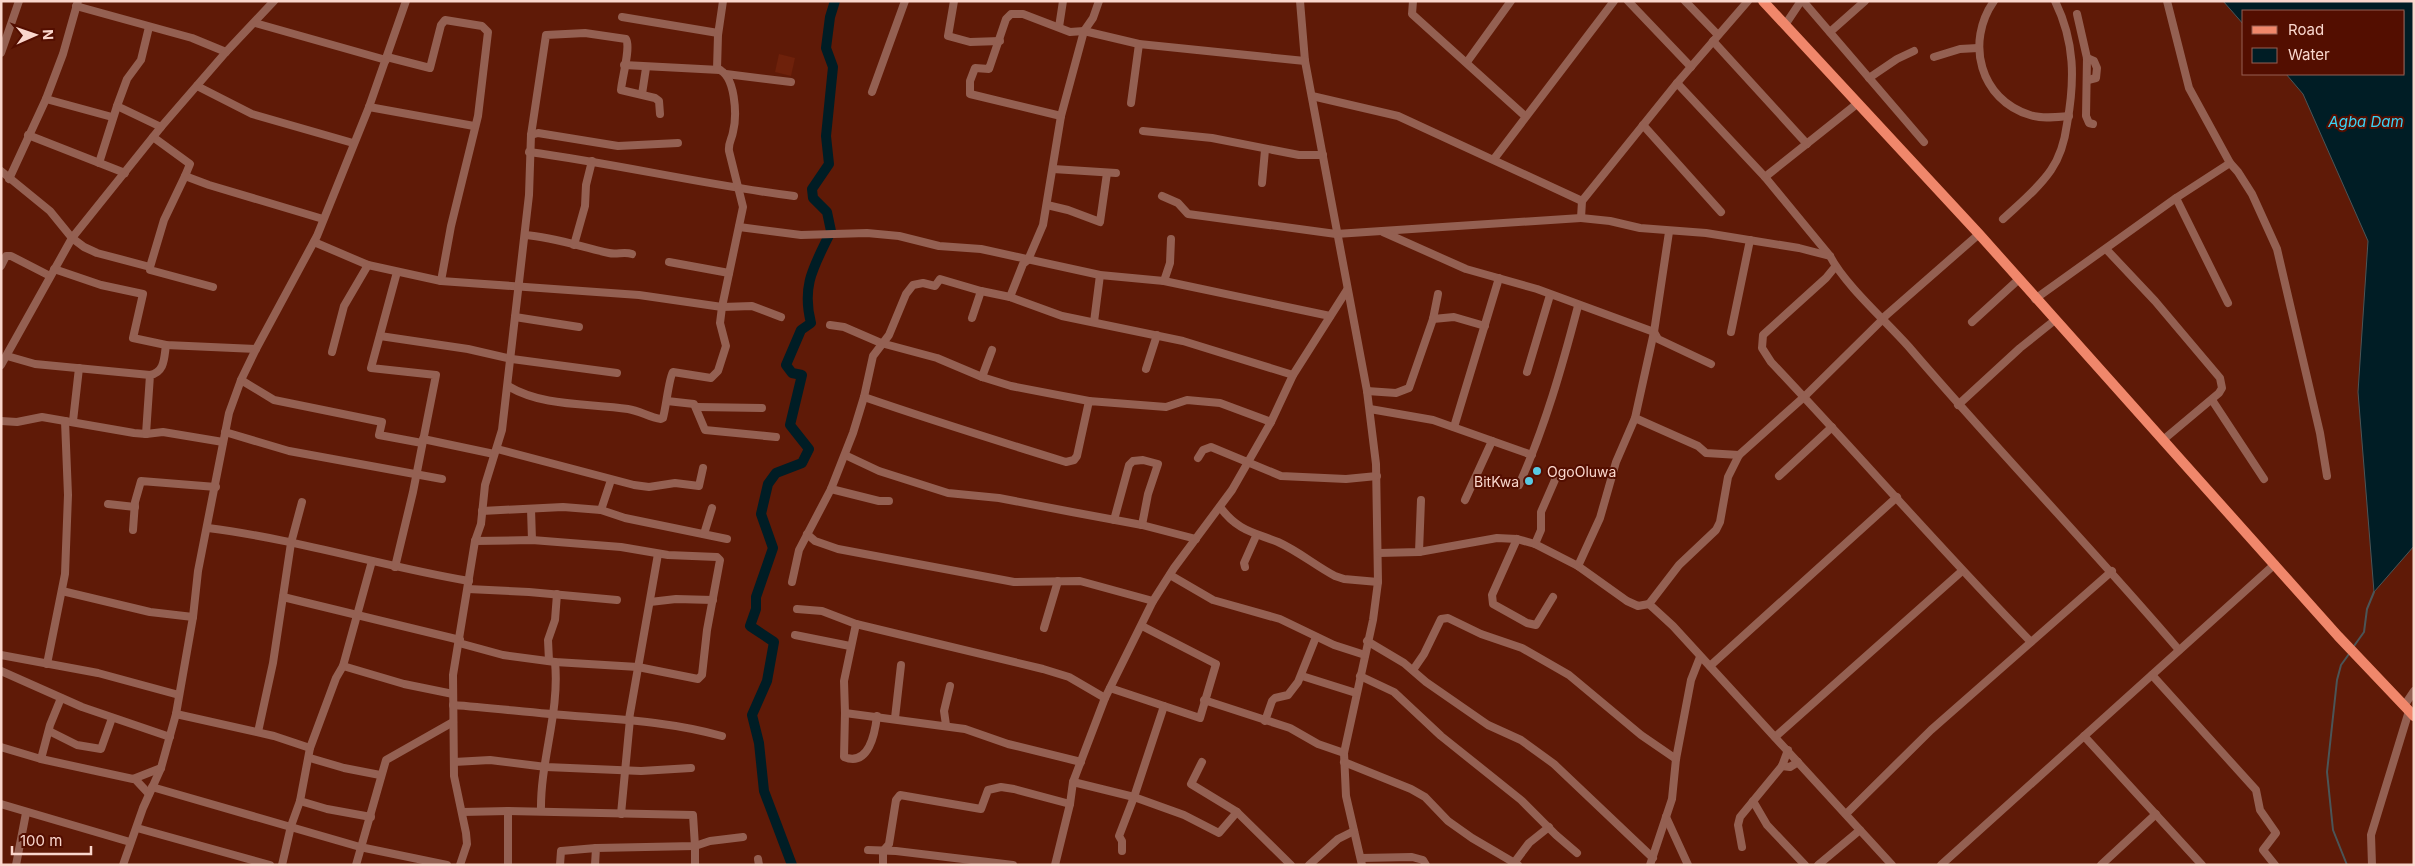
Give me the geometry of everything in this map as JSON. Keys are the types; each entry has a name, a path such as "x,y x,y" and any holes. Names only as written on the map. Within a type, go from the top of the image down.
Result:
{"main road":[{"path":"1763,1 1979,234 2018,280 2338,636 2409,711"}],"street":[{"path":"1,53 19,1"},
{"path":"1,365 72,238 161,126 274,1"},
{"path":"123,865 130,842 161,768 176,714 193,617 198,571 208,528 229,413 241,380 256,349 314,242 369,107 406,1"},
{"path":"508,386 523,395 554,402 627,409 661,419 663,418 668,401 673,372 711,378 718,371 726,346 720,323 722,307 743,207 729,151 734,125 732,83 723,72 717,69 718,33 723,1"},
{"path":"872,92 905,1"},
{"path":"954,1 948,36 970,42 1000,41"},
{"path":"1059,27 1063,1"},
{"path":"1010,297 1023,264 1028,260 1043,225 1060,116 1084,31 1093,18 1098,1"},
{"path":"1300,1 1305,61 1370,409 1377,476 1378,582 1373,620 1367,641 1344,757 1346,796 1361,862 1412,857 1423,860 1426,865"},
{"path":"1412,1 1412,14 1525,116"},
{"path":"1467,62 1511,1"},
{"path":"1494,159 1614,1"},
{"path":"1628,1 1691,67"},
{"path":"1685,1 1807,144"},
{"path":"1581,218 1582,201 1677,83 1748,1"},
{"path":"1785,25 1802,1 1924,142"},
{"path":"1830,32 1865,1"},
{"path":"1994,1 1982,25 1978,48 1979,62 1988,82 2012,107 2031,116 2053,118 2069,116"},
{"path":"2003,219 2051,170 2062,145 2069,116 2073,97 2073,72 2068,40 2055,1"},
{"path":"2167,1 2189,88 2230,163 2252,194 2277,249 2320,433 2327,476"},
{"path":"9,179 46,99 63,54 77,4 149,27 192,38 226,52"},
{"path":"1060,116 970,94 970,81 975,68 989,70 1006,19 1011,14 1023,14 1070,32 1084,31 1139,44 1305,61"},
{"path":"2076,14 2087,58 2086,116 2089,123 2093,124"},
{"path":"622,17 718,33"},
{"path":"255,22 430,68 441,25 445,20 486,28 488,32 478,116 474,126 442,281"},
{"path":"99,163 112,117 127,79 141,60 149,27"},
{"path":"460,865 467,844 457,794 454,762 453,675 475,541 482,511 485,484 502,430 512,359 529,195 529,152 546,35 585,33 626,40 629,46 624,65 622,90 642,94 658,101 660,114"},
{"path":"1131,103 1139,44"},
{"path":"1934,57 1960,49 1978,48"},
{"path":"1869,78 1896,59 1914,51"},
{"path":"2087,58 2094,61 2097,72 2096,78 2088,80"},
{"path":"624,65 723,72 791,82"},
{"path":"642,94 646,68"},
{"path":"2073,72 2088,70"},
{"path":"1677,83 1765,177 1830,256 1835,267 1883,318 1958,405 2112,571 2179,650"},
{"path":"197,86 252,114 354,143"},
{"path":"1312,96 1398,116 1582,201"},
{"path":"46,99 112,117"},
{"path":"1765,177 1858,103"},
{"path":"117,106 161,126"},
{"path":"369,107 474,126"},
{"path":"1643,125 1721,212"},
{"path":"1143,131 1212,138 1265,150 1299,155 1323,155"},
{"path":"531,135 538,133 618,146 678,143"},
{"path":"28,135 125,173"},
{"path":"150,267 164,220 190,164 153,137"},
{"path":"1262,183 1265,150"},
{"path":"529,152 592,161 739,189 794,196"},
{"path":"574,245 585,206 586,185 592,161"},
{"path":"2035,299 2176,198 2230,163"},
{"path":"1046,205 1100,222 1112,173 1053,169"},
{"path":"1,171 50,211 72,238 84,247 97,253 150,267 150,270 165,275 214,287"},
{"path":"185,176 323,219"},
{"path":"1162,196 1178,203 1188,214 1336,234 1581,218 1610,221 1669,232 1706,233 1799,248 1830,256"},
{"path":"2176,198 2228,303"},
{"path":"739,227 801,235 867,233 899,236 939,246 981,249 1100,275 1164,281 1330,316"},
{"path":"1381,232 1466,269 1550,295 1654,332 1658,339 1711,364"},
{"path":"1578,566 1600,518 1616,462 1635,418 1654,332 1669,232"},
{"path":"525,234 549,237 612,254 626,252 632,254"},
{"path":"1379,553 1419,552 1497,538 1517,539 1535,544 1578,566 1627,601 1638,606 1649,604 1679,565 1716,530 1720,522 1728,478 1739,455 1804,397 1883,318 1979,234"},
{"path":"1164,281 1170,264 1171,239"},
{"path":"1731,332 1750,240"},
{"path":"314,242 368,265 442,281 639,296 722,307 752,306 781,317"},
{"path":"2106,249 2156,301 2220,378 2222,388 2212,400 2163,440"},
{"path":"1,266 6,256 11,256 52,272 143,294 133,338 166,346 256,349"},
{"path":"669,262 729,273"},
{"path":"332,352 344,306 368,265"},
{"path":"1835,267 1826,278 1763,335 1762,348 1771,362 1897,497 1962,571 2031,642"},
{"path":"395,567 436,375 371,368 397,272"},
{"path":"1094,322 1100,275"},
{"path":"792,582 798,550 832,490 845,455 864,397 873,356 889,335 906,294 912,285 923,283 935,286 940,278 981,291 1010,297 1049,313 1183,341 1294,375"},
{"path":"1454,427 1499,278"},
{"path":"1972,322 2018,280"},
{"path":"1055,865 1070,804 1073,782 1105,698 1154,601 1249,462 1294,375 1347,290"},
{"path":"972,318 981,291"},
{"path":"1367,392 1396,393 1409,388 1433,319 1438,294"},
{"path":"1527,372 1550,295"},
{"path":"1519,485 1532,455 1559,377 1578,306"},
{"path":"515,317 579,327"},
{"path":"1433,319 1454,317 1485,326"},
{"path":"1958,405 2020,348 2055,320"},
{"path":"830,326 844,327 882,343 936,358 982,377 1050,395 1089,401 1166,407 1187,400 1220,403 1271,422"},
{"path":"1146,369 1157,335"},
{"path":"380,336 468,349 512,359 617,373"},
{"path":"6,356 36,364 150,375 161,370 166,346"},
{"path":"982,377 992,350"},
{"path":"47,664 65,574 68,525 69,421 80,368"},
{"path":"146,434 150,375"},
{"path":"241,380 274,400 382,422 379,435 496,452 611,480 650,487 675,483 699,486 703,468"},
{"path":"864,397 910,414 930,418 954,428 1066,462 1074,460 1077,456 1089,401"},
{"path":"2212,400 2264,479"},
{"path":"668,401 694,404 697,407 762,408"},
{"path":"697,407 705,430 776,437"},
{"path":"1370,409 1433,420 1532,455"},
{"path":"1,421 18,422 42,417 146,434 163,432 223,442"},
{"path":"1635,418 1698,446 1706,453 1739,455"},
{"path":"1779,476 1832,427"},
{"path":"225,432 289,451 442,479"},
{"path":"1465,500 1492,441"},
{"path":"1198,458 1203,450 1211,447 1281,476 1346,479 1377,476"},
{"path":"845,455 879,471 948,493 999,498 1142,525 1196,539"},
{"path":"1114,520 1129,465 1143,460 1158,464 1148,494 1142,525"},
{"path":"1535,544 1541,530 1541,512 1558,473"},
{"path":"602,510 611,480"},
{"path":"134,530 135,507 141,481 216,487"},
{"path":"832,490 889,502"},
{"path":"1710,666 1897,497"},
{"path":"1419,552 1422,500"},
{"path":"258,732 273,663 291,543 302,502"},
{"path":"108,504 135,507"},
{"path":"482,511 563,507 602,510 625,518 726,539"},
{"path":"1220,507 1237,524 1256,536 1278,542 1334,576 1344,579 1378,582"},
{"path":"704,534 712,508"},
{"path":"531,509 532,540"},
{"path":"208,528 274,538 468,585 617,600"},
{"path":"807,534 810,539 838,550 893,558 1014,582 1080,581 1154,601"},
{"path":"1245,567 1244,563 1256,536"},
{"path":"1517,539 1492,595 1493,604 1527,623 1536,625 1553,597"},
{"path":"283,597 357,616 403,624 502,655 638,668 698,679 701,677 720,560 717,557 658,554 621,547 532,540 475,541"},
{"path":"621,814 630,719 658,554"},
{"path":"282,865 291,826 300,801 310,758 310,748 336,678 343,666 372,562"},
{"path":"1940,865 2275,564"},
{"path":"1775,736 1962,571"},
{"path":"1846,814 1931,730 2112,571"},
{"path":"1170,575 1213,600 1280,619 1316,637 1365,655"},
{"path":"1044,628 1058,582"},
{"path":"62,591 150,612 193,617"},
{"path":"652,591 663,600"},
{"path":"541,811 542,780 546,767 556,685 548,640 555,620 557,594"},
{"path":"650,602 663,600 713,600"},
{"path":"1649,604 1673,626 1700,658 1710,666 1788,750 1892,865"},
{"path":"797,609 822,612 856,624 1043,669 1070,677 1105,698"},
{"path":"1413,670 1424,654 1441,619 1448,618 1481,634 1522,648 1569,675 1641,735 1676,759"},
{"path":"856,624 844,680 844,757 848,759 861,756 868,750 876,729 878,716"},
{"path":"1110,688 1200,718 1216,664 1142,626"},
{"path":"795,635 850,646"},
{"path":"1265,721 1272,701 1275,698 1288,695 1302,676 1316,637"},
{"path":"1367,641 1413,670 1426,682 1488,725 1521,740 1554,764 1652,861 1672,799 1676,759 1691,680 1700,658"},
{"path":"1,655 98,673 180,695"},
{"path":"895,718 901,665"},
{"path":"343,666 404,684 453,694"},
{"path":"1,671 112,718 170,737"},
{"path":"2152,675 2256,790 2260,810 2276,833 2263,850 2275,865"},
{"path":"1302,676 1356,693"},
{"path":"1360,676 1394,692 1429,726 1521,800 1577,853"},
{"path":"946,725 944,711 950,686"},
{"path":"2372,865 2371,835 2414,691"},
{"path":"41,759 49,731 62,698"},
{"path":"1204,700 1290,728 1308,739 1411,789 1425,797 1448,820 1472,838 1516,864 1529,843 1549,827"},
{"path":"453,705 630,719 673,724 722,736"},
{"path":"1122,851 1122,841 1118,836 1134,797 1164,706"},
{"path":"844,713 946,725 982,734 1008,744 1081,762"},
{"path":"176,714 258,732 310,748"},
{"path":"49,731 77,745 102,749 112,718"},
{"path":"356,865 371,816 383,765 392,756 439,732 453,722"},
{"path":"2084,736 2202,865"},
{"path":"1,747 41,759 135,779 150,791 291,826 360,847 448,865"},
{"path":"1742,847 1738,825 1740,817 1782,766 1788,750"},
{"path":"310,758 344,768 380,775"},
{"path":"454,762 490,760 546,767 626,770 671,771 690,768"},
{"path":"1202,762 1191,784 1237,812 1291,865"},
{"path":"1782,766 1790,768 1798,762"},
{"path":"135,779 161,768"},
{"path":"1073,782 1134,797 1184,815 1219,833 1237,812"},
{"path":"883,865 883,851 889,844 896,800 900,795 980,809 983,808 988,790 1001,787 1070,804"},
{"path":"300,801 327,809 371,816"},
{"path":"1753,802 1767,825 1806,865"},
{"path":"1,804 26,813 130,842"},
{"path":"508,811 508,865"},
{"path":"462,812 541,811 693,815 695,865"},
{"path":"16,865 26,813"},
{"path":"2101,865 2156,814"},
{"path":"1666,817 1688,865"},
{"path":"137,828 270,865"},
{"path":"1818,865 1860,830"},
{"path":"1308,865 1338,839 1354,831"},
{"path":"560,865 561,850 695,846 710,841 743,837"},
{"path":"595,865 596,848"},
{"path":"868,850 1013,865"}],"shaded area":[{"path":"779,54 795,58 791,76 775,72"}],"water":[{"name":"Agba Dam","path":"2223,1 2414,1 2414,546 2374,592 2358,392 2368,241 2303,94 2287,75 2405,75 2405,10 2242,10 2242,23"}],"waterway":[{"path":"792,865 764,791 759,743 752,715 767,681 774,642 750,626 756,609 756,597 773,548 761,514 768,484 776,473 802,463 809,449 790,425 802,375 792,373 786,365 801,330 811,323 808,309 811,275 831,231 827,212 813,198 812,189 829,164 826,136 833,67 826,48 830,17 835,1"},
{"path":"2354,646 2364,632 2367,609 2374,592"},
{"path":"2347,865 2333,830 2327,772 2337,680 2341,665 2349,654"}],"place":[{"name":"OgoOluwa","path":"1537,471"},
{"name":"BitKwa","path":"1529,481"}]}
